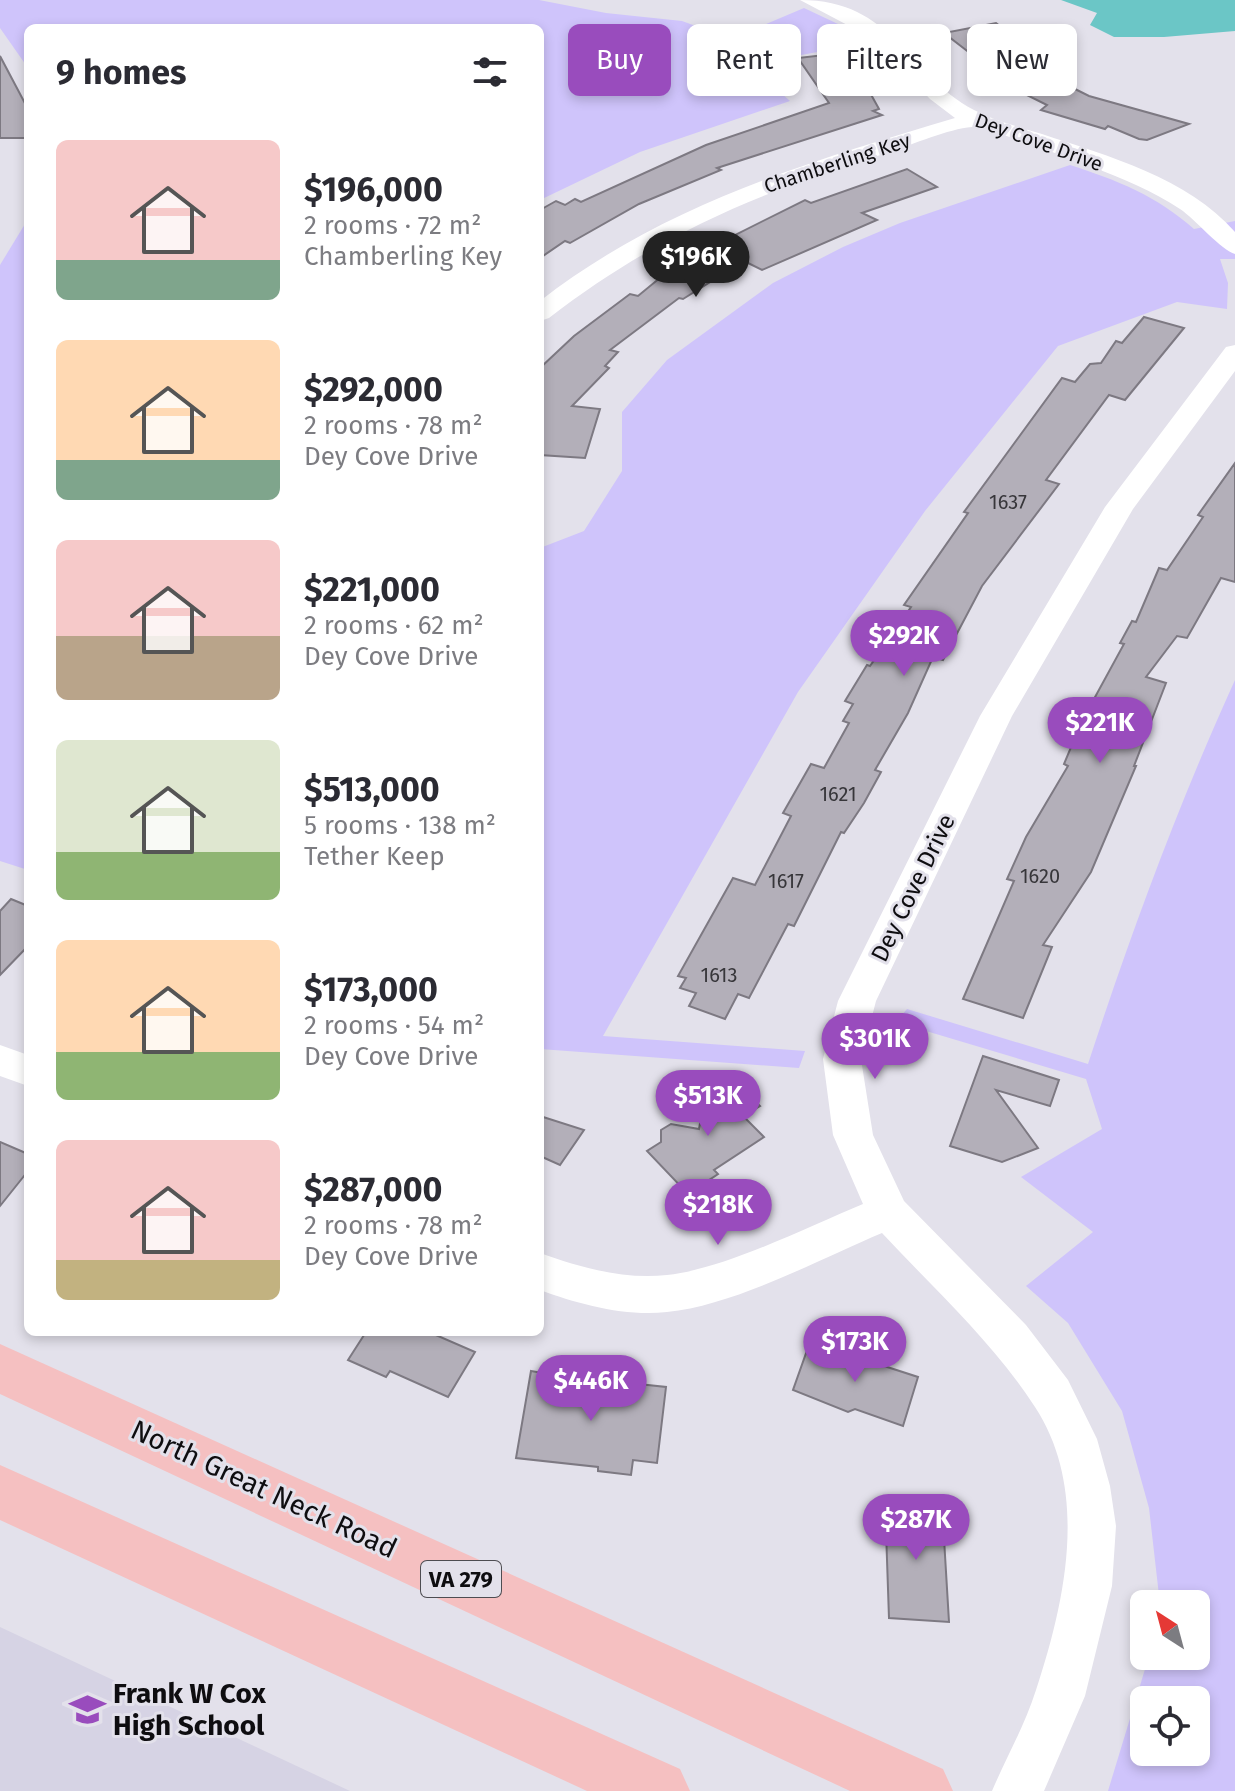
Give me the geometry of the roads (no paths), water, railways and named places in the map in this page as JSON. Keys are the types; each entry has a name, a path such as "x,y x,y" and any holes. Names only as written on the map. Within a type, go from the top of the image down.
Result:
{"main road":[{"name":"North Great Neck Road","path":"0,1368 921,1791"},
{"path":"0,1492 658,1791"}],"street":[{"name":"Dey Cove Drive","path":"810,0 869,26 886,39 934,94 951,108 1152,183 1197,209 1235,247"},
{"name":"Chamberling Key","path":"544,309 560,295 650,238 783,177 974,119"},
{"name":"Dey Cove Drive","path":"1018,1791 1060,1696 1088,1586 1092,1526 1087,1486 1074,1439 1052,1394 1010,1339 888,1212 853,1135 842,1059 857,1001 996,716 1120,507 1235,353"},
{"path":"0,1060 24,1069"},
{"path":"544,1272 617,1292 666,1294 716,1283 888,1212"}],"water":[{"path":"1061,0 1235,0 1235,31 1164,37 1114,37 1090,25 1097,13"}],"place":[{"name":"Frank W Cox High School","path":"87,1709"}]}
